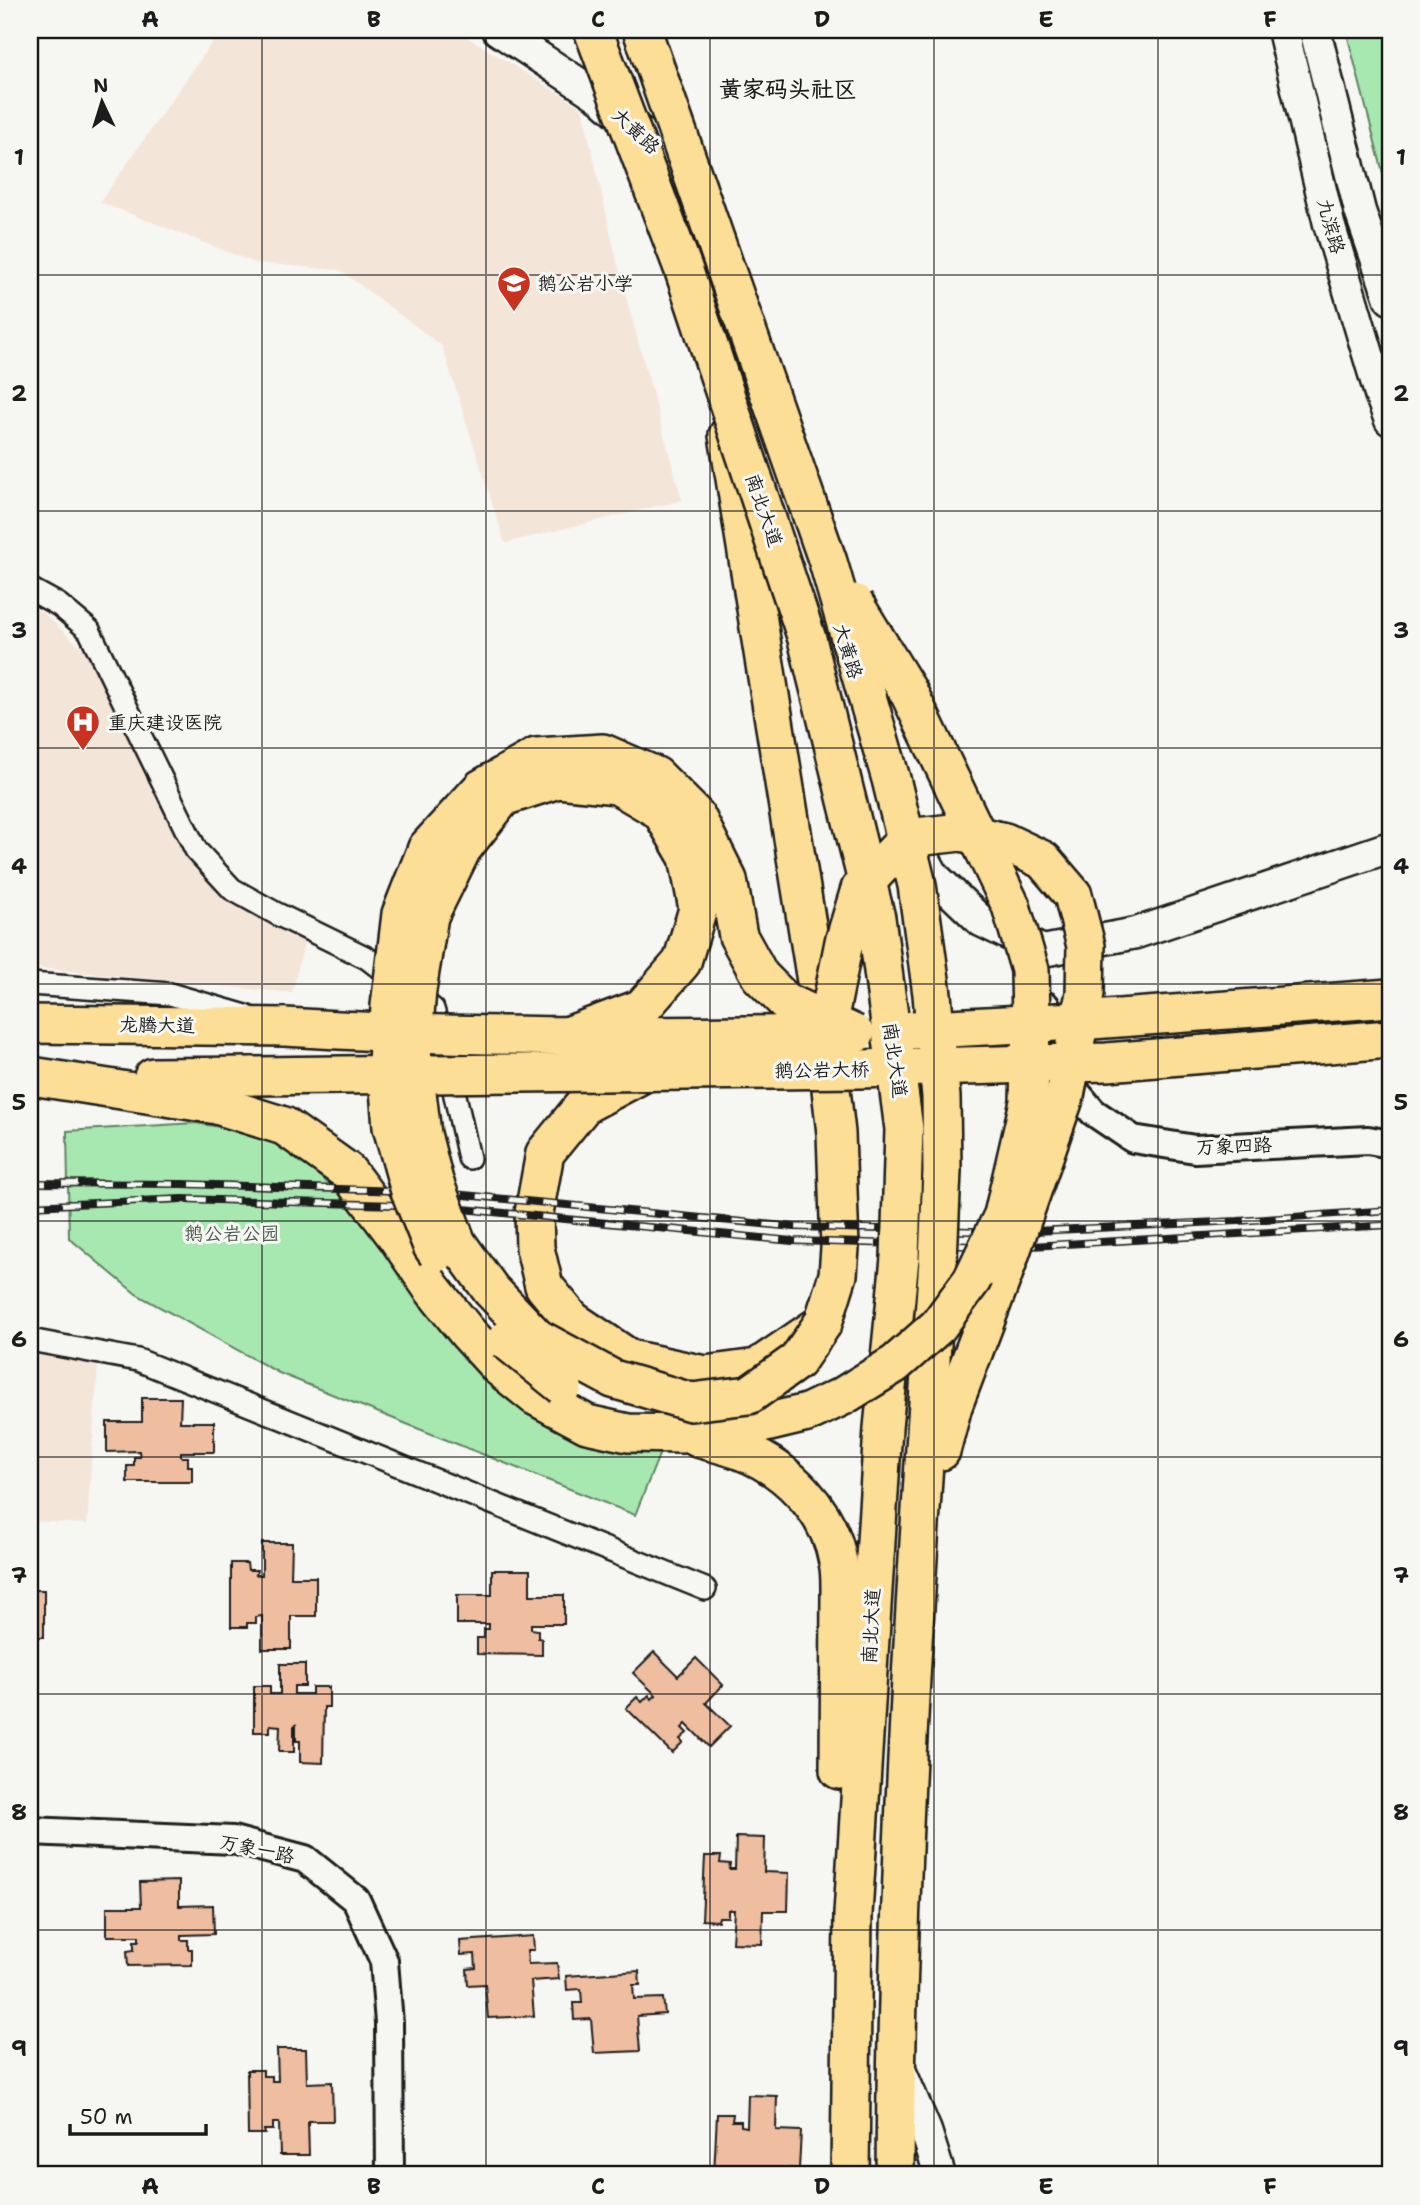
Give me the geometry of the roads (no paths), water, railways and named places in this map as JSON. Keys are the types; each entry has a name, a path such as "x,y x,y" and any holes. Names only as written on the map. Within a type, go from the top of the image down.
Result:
{"highway":[{"name":"南北大道","path":"593,30 682,268 807,639 876,918 904,1129 900,1258 883,1428 853,1914 850,2175"},
{"path":"642,30 828,562 891,779 917,885 932,994 942,1097 942,1171 917,1558 896,2060 895,2175"},
{"path":"682,268 725,421 840,1035"},
{"path":"682,1434 757,1425 807,1413 895,1364 938,1326 972,1280 1003,1215 1029,1102 1030,970 1011,906 909,693 828,562"},
{"path":"549,1391 469,1298 432,1246 410,1191 392,1127 387,1063 401,914 427,848 482,788 536,757 603,753 656,776 696,816 728,880 738,936 760,976 786,1002 840,1035"},
{"path":"567,1036 642,1008 682,962 698,909 688,857 661,811 617,785 558,779 503,797 462,849 429,916 417,990 412,1052 422,1133 434,1181 457,1243 491,1290 537,1338 613,1379 691,1402 748,1395 797,1361 823,1323 838,1275 840,1248 836,1133 844,942 860,889 899,847 907,842 916,837 961,832 1005,842 1043,860 1073,895 1086,946 1085,993 1065,1096 1004,1272 953,1406 917,1558"},
{"name":"鹅公岩大桥","path":"285,1027 386,1033 567,1036 840,1035 1390,998"},
{"name":"龙腾大道","path":"30,1024 285,1027"},
{"name":"鹅公岩大桥","path":"34,1077 859,1069 1107,1062 1390,1039"},
{"path":"644,1073 584,1105 545,1153 534,1213 535,1248 544,1286 572,1320 630,1359 705,1375 757,1368 823,1323"},
{"path":"34,1077 217,1105 284,1126 347,1171 431,1287 499,1367 549,1391 741,1450 771,1466 794,1483 815,1508 828,1531 838,1561 839,1765 853,1914"}],"main road":[{"name":"大黄路","path":"498,30 601,98 656,146 693,201 775,417 897,809 934,876 981,921 1043,951"},
{"name":"九滨路","path":"1283,30 1329,224 1387,395 1390,438"},
{"name":"九滨路","path":"1315,30 1360,211 1390,299"},
{"path":"1043,951 1136,933 1390,847"},
{"path":"896,2060 926,2131 940,2175"},
{"name":"南北大道","path":"842,2175 849,2135"}],"street":[{"path":"30,589 59,605 89,630 196,850 232,889 367,958 433,1009 469,1158"},
{"name":"万象四路","path":"1043,951 1048,1025 1067,1081 1093,1112 1133,1139 1195,1149 1368,1140 1390,1144"},
{"path":"30,984 170,994 285,1027"},
{"path":"30,1340 138,1360 705,1589"},
{"name":"万象一路","path":"30,1831 233,1840 305,1859 356,1900 384,1961 389,2023 390,2175"}],"railway":[{"path":"30,1183 182,1184 433,1192 794,1227 1015,1232 1390,1210"},
{"path":"30,1206 182,1199 432,1206 792,1241 1014,1247 1390,1225"}],"place":[{"name":"鹅公岩小学","path":"514,313"},
{"name":"重庆建设医院","path":"83,752"}],"district":[{"name":"黄家码头社区","path":"788,89"}],"park label":[{"name":"鹅公岩公园","path":"232,1233"}]}
